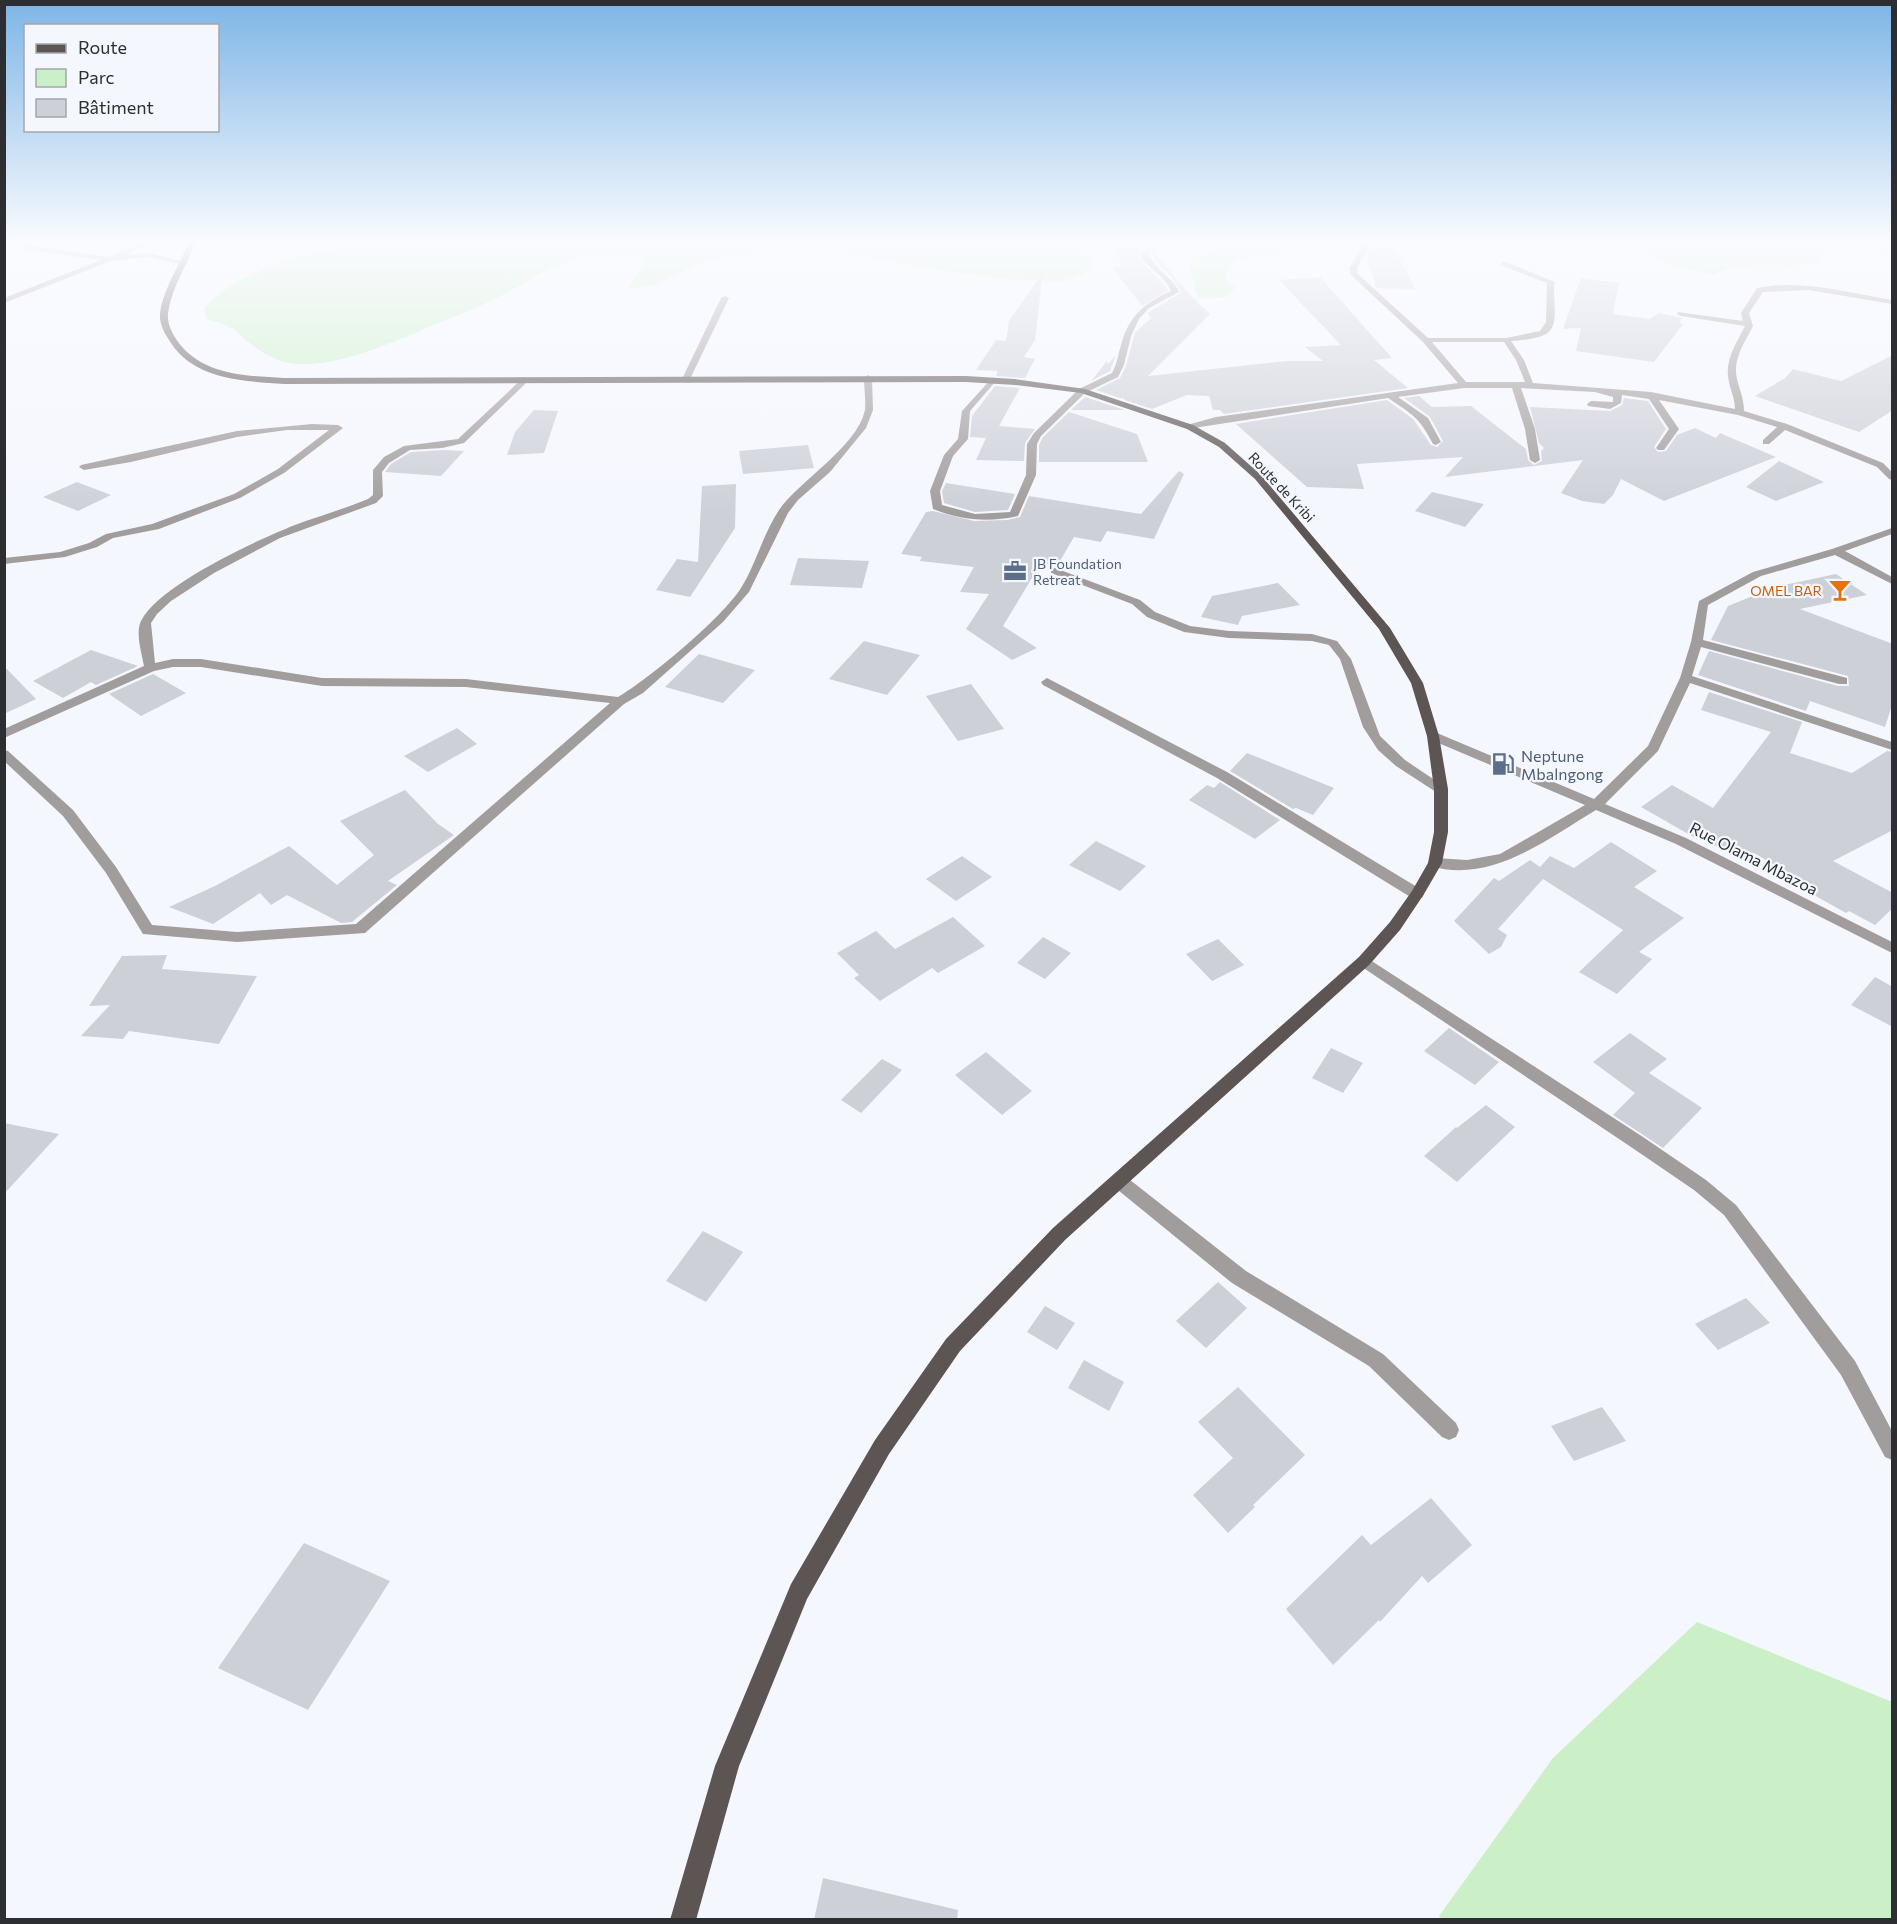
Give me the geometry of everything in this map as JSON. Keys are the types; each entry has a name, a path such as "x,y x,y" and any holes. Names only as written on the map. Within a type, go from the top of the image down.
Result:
{"main road":[{"name":"Route de Kribi","path":"169,334 174,345 189,360 206,369 252,380 867,378 992,381 1082,391 1190,427 1222,445 1258,477 1384,628 1417,683 1433,736 1441,789 1441,832 1435,863 1417,894 1395,926 1364,961 1059,1234 953,1345 882,1448 799,1592 727,1766 683,1920"}],"street":[{"path":"686,379 708,334"},
{"path":"992,381 966,411 963,439 949,455 934,491 937,507 952,513 993,519 1014,514 1031,475 1032,444 1037,435 1082,391 1115,375 1119,370 1129,334"},
{"path":"1419,334 1464,385"},
{"path":"1426,340 1506,340 1539,334"},
{"path":"1740,413 1739,396 1732,378 1732,361 1744,334"},
{"path":"1506,340 1520,360 1530,385"},
{"path":"4,754 68,813 111,870 148,930 237,937 360,929 620,701 639,690 719,620 744,590 783,512 794,498 827,470 861,428 869,410 867,378"},
{"path":"150,668 145,623 154,608 174,593 245,552 291,530 372,501 378,496 377,471 391,456 406,446 451,445 461,441 525,380"},
{"path":"1515,384 1530,429 1535,460"},
{"path":"1190,427 1216,420 1392,397 1464,385 1515,384 1595,389 1651,395 1740,413 1784,426 1880,465 1893,477"},
{"path":"1591,404 1610,406 1617,403 1618,396 1595,389"},
{"path":"1651,395 1674,429 1661,448"},
{"path":"1392,397 1432,427 1436,442"},
{"path":"4,561 61,555 93,545 110,536 155,527 237,496 281,471 338,428 313,425 275,427 222,436 139,457 84,467"},
{"path":"1766,442 1784,426"},
{"path":"1880,465 1893,465"},
{"path":"1435,863 1467,865 1504,858 1597,804 1654,748 1686,678 1697,642 1703,603 1756,574 1836,552 1893,531"},
{"path":"1836,552 1893,581"},
{"path":"1055,572 1136,602 1145,611 1196,631 1225,635 1309,637 1333,643 1345,659 1370,728 1386,752 1441,789"},
{"path":"1697,642 1843,681"},
{"path":"4,734 150,668 173,663 201,663 322,682 466,683 620,701"},
{"path":"1686,678 1893,746"},
{"path":"1047,682 1222,775 1417,894"},
{"path":"1874,739 1893,733"},
{"name":"Rue Olama Mbazoa","path":"1433,736 1681,841 1893,948"},
{"path":"1364,961 1637,1142 1700,1185 1730,1210 1848,1368 1893,1450"},
{"path":"1119,1181 1239,1276 1377,1360 1449,1430"}],"green space":[{"path":"239,334 413,334 349,357 313,364 295,364 275,359"},
{"path":"1697,1622 1892,1702 1892,1919 1441,1919 1439,1916 1553,1758"}],"building":[{"path":"1007,334 1036,334 1035,340 1024,357 1035,359 1025,378 996,376 998,371 976,370 996,340 1006,341"},
{"path":"1135,334 1190,334 1148,376 1287,361 1323,361 1305,347 1341,345 1330,334 1370,334 1392,358 1374,360 1408,388 1224,414 1220,410 1213,410 1209,396 1187,395 1152,409 1096,390 1120,378 1126,366"},
{"path":"1580,334 1676,334 1654,362 1576,351"},
{"path":"1116,355 1110,371 1091,381 1107,361 1108,364"},
{"path":"1893,355 1893,410 1859,432 1755,396 1785,378 1793,369 1841,381"},
{"path":"995,386 1020,388 999,426 1035,429 1025,443 1024,461 976,460 986,438 970,437 972,416"},
{"path":"1419,396 1432,407 1471,406 1526,449 1528,460 1534,465 1542,461 1541,451 1544,448 1539,443 1530,407 1610,411 1622,405 1624,398 1648,401 1666,429 1654,447 1658,452 1666,451 1677,435 1695,428 1716,438 1720,433 1776,457 1664,501 1621,479 1613,495 1604,504 1582,501 1561,493 1583,460 1445,477 1463,457 1357,464 1364,489 1307,487 1236,424 1387,400 1413,419 1431,445 1437,447 1443,441 1430,417 1404,398"},
{"path":"1085,397 1125,410 1071,410"},
{"path":"534,410 558,411 544,453 507,455 515,432"},
{"path":"1069,412 1137,434 1148,462 1039,462 1039,445 1043,437"},
{"path":"808,445 814,468 743,474 739,451"},
{"path":"464,451 441,476 385,472 391,464 411,452"},
{"path":"1779,461 1824,482 1776,501 1746,487"},
{"path":"1179,471 1184,474 1154,539 1107,531 1101,542 1074,537 1057,566 1041,563 1003,626 1037,648 1012,660 966,629 989,594 960,592 974,567 920,561 922,557 901,554 926,512 933,511 974,521 1007,520 1020,517 1029,496 1141,514"},
{"path":"77,482 111,495 78,511 43,497"},
{"path":"946,483 1015,494 1008,510 975,512 944,503 942,491"},
{"path":"736,484 735,528 690,597 656,590 677,559 698,562 702,486"},
{"path":"1432,492 1484,504 1465,527 1415,511"},
{"path":"798,558 869,561 862,588 790,585"},
{"path":"1836,574 1867,595 1800,609 1893,644 1893,702 1885,727 1810,701 1806,711 1698,675 1709,651 1838,686 1849,686 1848,676 1711,640 1728,606 1775,587"},
{"path":"1278,583 1300,605 1242,616 1238,625 1201,617 1212,596"},
{"path":"864,641 920,655 887,695 829,679"},
{"path":"91,650 138,666 96,685 91,682 63,698 33,681"},
{"path":"699,654 755,670 723,703 665,687"},
{"path":"4,666 36,699 4,714"},
{"path":"153,674 186,693 141,716 109,694"},
{"path":"971,684 1004,729 958,741 926,696"},
{"path":"1709,692 1802,722 1790,753 1852,773 1887,751 1893,752 1893,830 1833,861 1893,893 1893,908 1875,925 1849,911 1846,913 1814,895 1819,891 1754,853 1744,862 1700,837 1697,839 1641,807 1672,785 1713,808 1771,732 1701,710"},
{"path":"457,728 477,744 428,772 404,756"},
{"path":"1247,753 1334,788 1313,815 1296,808 1293,809 1230,771"},
{"path":"1220,782 1280,820 1255,839 1189,800 1207,785 1214,788"},
{"path":"405,790 438,824 454,835 388,881 397,885 352,922 341,923 287,895 271,905 260,893 213,924 169,907 215,886 289,846 337,885 374,855 340,821"},
{"path":"1096,841 1146,866 1120,891 1069,865"},
{"path":"1611,842 1657,871 1634,887 1684,918 1639,952 1652,959 1617,994 1579,972 1623,930 1543,879 1498,929 1507,935 1501,947 1489,954 1454,921 1494,878 1499,881 1530,860 1540,867 1550,856 1574,868"},
{"path":"962,856 992,877 956,901 926,879"},
{"path":"953,917 985,946 938,973 932,968 880,1001 854,978 859,975 837,953 876,931 895,949"},
{"path":"1043,937 1071,953 1045,979 1017,963"},
{"path":"1218,939 1244,965 1212,981 1186,954"},
{"path":"167,955 162,969 257,976 219,1044 129,1031 123,1039 81,1036 110,1005 89,1006 122,956"},
{"path":"1875,977 1893,987 1893,1027 1851,1005"},
{"path":"1449,1028 1499,1062 1475,1085 1424,1051"},
{"path":"1630,1033 1667,1059 1649,1073 1702,1108 1663,1148 1613,1115 1635,1093 1593,1062"},
{"path":"1331,1048 1363,1063 1343,1093 1312,1078"},
{"path":"986,1052 1032,1091 1002,1115 955,1075"},
{"path":"882,1059 902,1070 861,1113 841,1100"},
{"path":"1486,1105 1515,1127 1457,1182 1424,1156 1456,1127"},
{"path":"4,1123 59,1134 4,1194"},
{"path":"703,1231 743,1252 706,1302 666,1281"},
{"path":"1218,1282 1247,1308 1206,1348 1176,1321"},
{"path":"1746,1298 1770,1323 1718,1350 1695,1324"},
{"path":"1045,1306 1075,1323 1057,1350 1027,1332"},
{"path":"1084,1360 1124,1382 1109,1411 1068,1388"},
{"path":"1238,1387 1305,1455 1253,1505 1255,1507 1228,1533 1193,1495 1233,1458 1198,1422"},
{"path":"1602,1407 1626,1441 1574,1461 1551,1426"},
{"path":"1431,1498 1472,1545 1428,1583 1422,1576 1380,1622 1379,1620 1333,1665 1286,1609 1362,1535 1371,1545"},
{"path":"304,1543 390,1581 308,1710 218,1668"},
{"path":"823,1878 958,1910 957,1920 814,1920"}],"place":[{"name":"JB Foundation Retreat","path":"1015,571"},
{"name":"OMEL BAR","path":"1840,590"},
{"name":"Neptune Mbalngong","path":"1503,764"}]}
